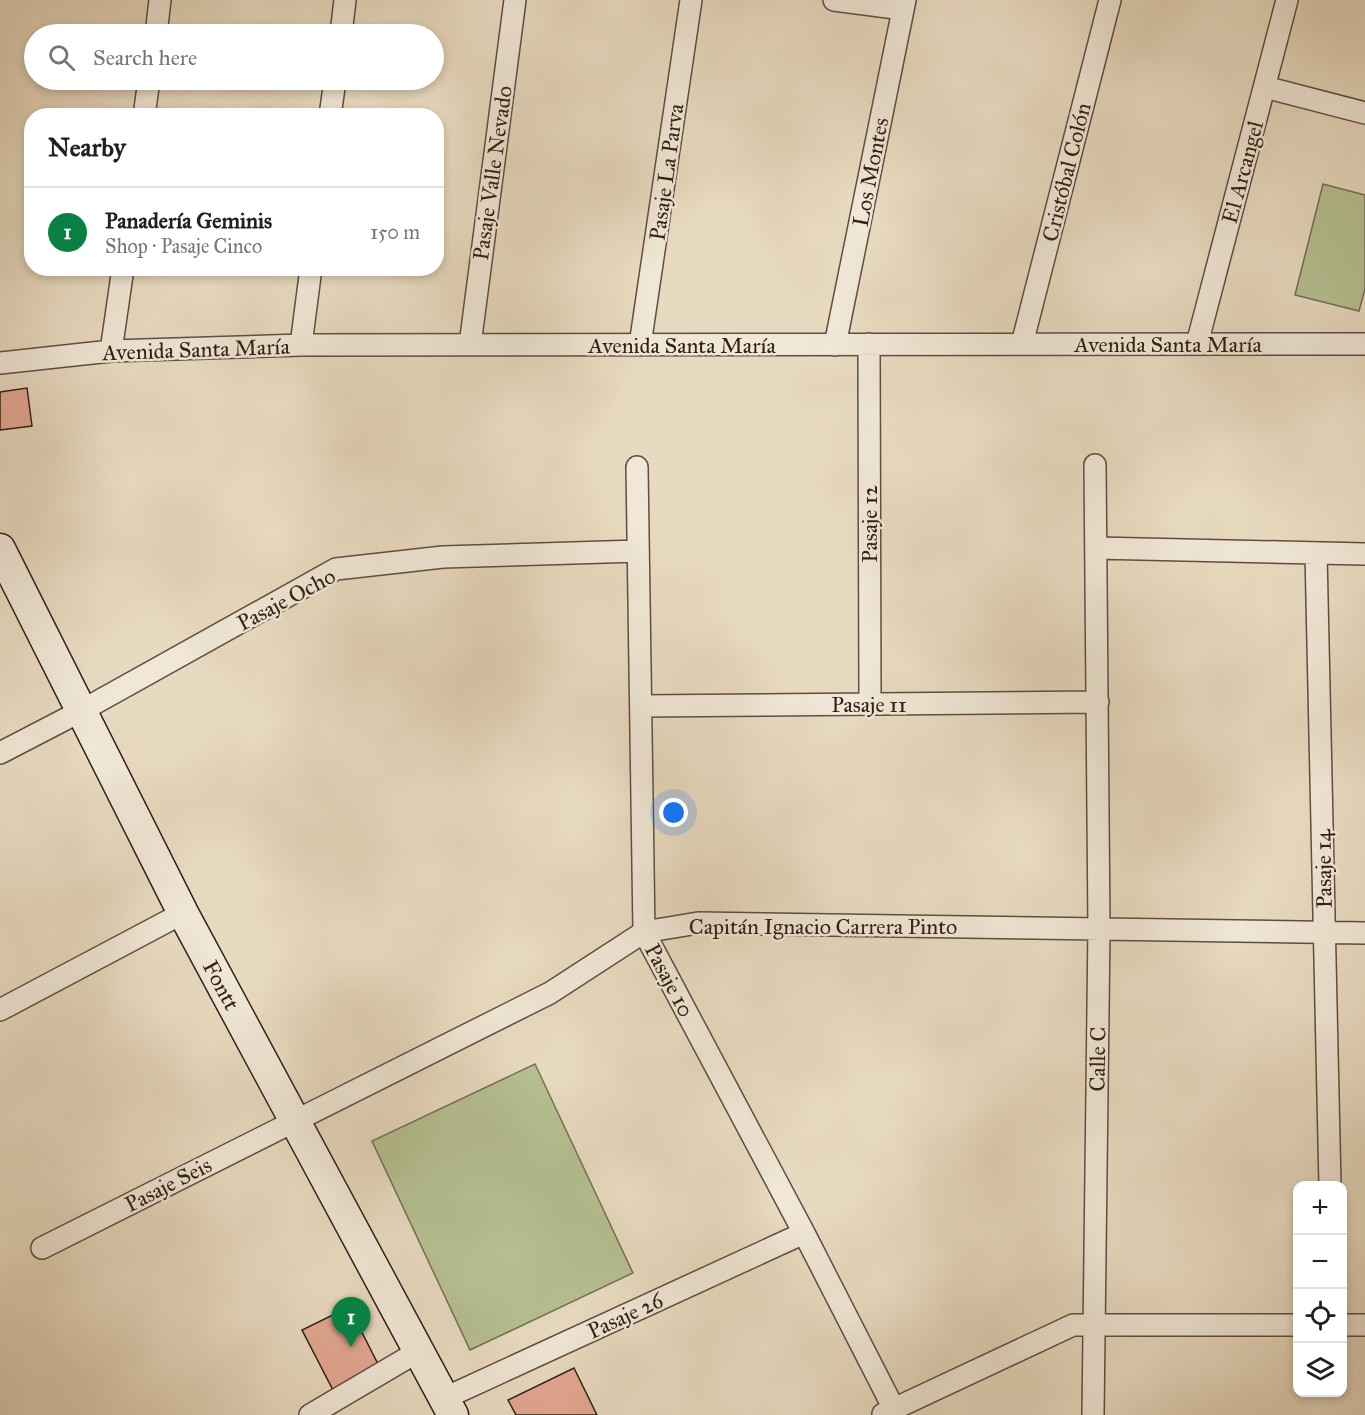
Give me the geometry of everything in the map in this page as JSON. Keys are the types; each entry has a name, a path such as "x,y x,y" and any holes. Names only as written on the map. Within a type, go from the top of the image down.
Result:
{"main road":[{"name":"Fontt","path":"0,549 183,913 293,1121 449,1406"}],"street":[{"path":"157,24 160,0"},
{"path":"342,24 345,0"},
{"name":"Pasaje Valle Nevado","path":"470,345 515,0"},
{"name":"Pasaje La Parva","path":"640,345 691,0"},
{"path":"834,0 904,5"},
{"name":"Cristóbal Colón","path":"1022,344 1110,0"},
{"name":"El Arcangel","path":"1197,344 1287,0"},
{"name":"Los Montes","path":"835,345 904,5"},
{"path":"1264,87 1365,113"},
{"path":"145,108 148,90"},
{"path":"331,108 334,90"},
{"path":"111,351 122,276"},
{"path":"301,345 310,276"},
{"name":"Pasaje 12","path":"869,344 870,704"},
{"name":"Avenida Santa María","path":"0,363 111,351 301,345 1365,344"},
{"name":"Calle C","path":"1093,1415 1099,928 1095,465"},
{"name":"Pasaje 10","path":"637,467 644,932 804,1233 888,1412"},
{"path":"1096,548 1365,554"},
{"name":"Pasaje Ocho","path":"0,753 81,711 336,569 443,557 638,551"},
{"name":"Pasaje 14","path":"1316,553 1330,1181"},
{"name":"Pasaje 11","path":"641,706 1098,702"},
{"path":"0,1010 183,913"},
{"name":"Capitán Ignacio Carrera Pinto","path":"293,1121 550,993 644,932 698,923 1365,933"},
{"name":"Pasaje Seis","path":"42,1248 293,1121"},
{"name":"Pasaje 26","path":"449,1406 804,1233"},
{"path":"888,1412 1073,1325 1293,1325"},
{"path":"1347,1325 1365,1325"},
{"path":"310,1415 419,1351"}],"green space":[{"path":"1323,184 1365,195 1365,289 1359,311 1295,295"},
{"path":"535,1064 633,1273 470,1350 372,1141"}],"building":[{"path":"27,388 32,426 0,430 0,392"},
{"path":"349,1307 381,1370 335,1394 302,1330"},
{"path":"574,1368 597,1415 516,1415 508,1400"}],"place":[{"name":"Panadería Geminis","path":"351,1347"}]}
